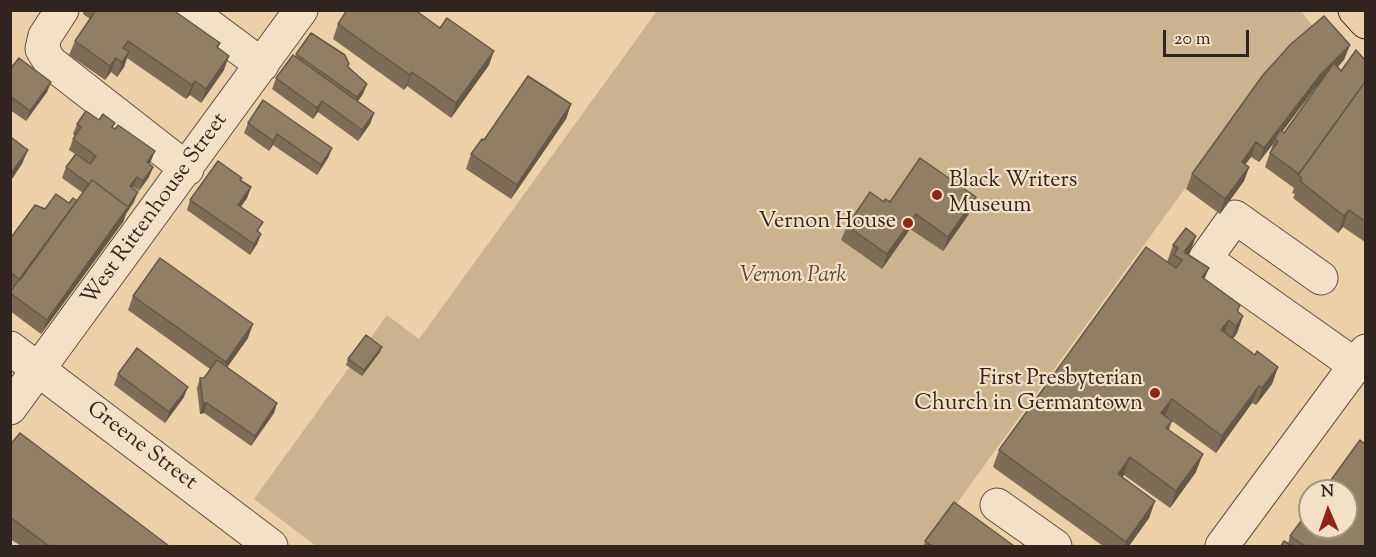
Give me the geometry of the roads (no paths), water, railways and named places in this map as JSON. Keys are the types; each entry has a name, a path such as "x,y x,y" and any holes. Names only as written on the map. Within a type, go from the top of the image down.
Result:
{"main road":[{"path":"1355,10 1365,22"}],"street":[{"path":"62,10 45,36 42,49 50,62 188,168"},
{"path":"188,10 261,65"},
{"name":"West Rittenhouse Street","path":"10,408 188,168 301,10"},
{"path":"1222,546 1360,358 1205,259 1235,217 1321,278"},
{"name":"Greene Street","path":"10,348 271,546"},
{"path":"997,505 1055,546"}],"place":[{"name":"Black Writers Museum","path":"937,195"},
{"name":"Vernon House","path":"908,223"},
{"name":"First Presbyterian Church in Germantown","path":"1155,393"}],"park label":[{"name":"Vernon Park","path":"793,277"}]}
